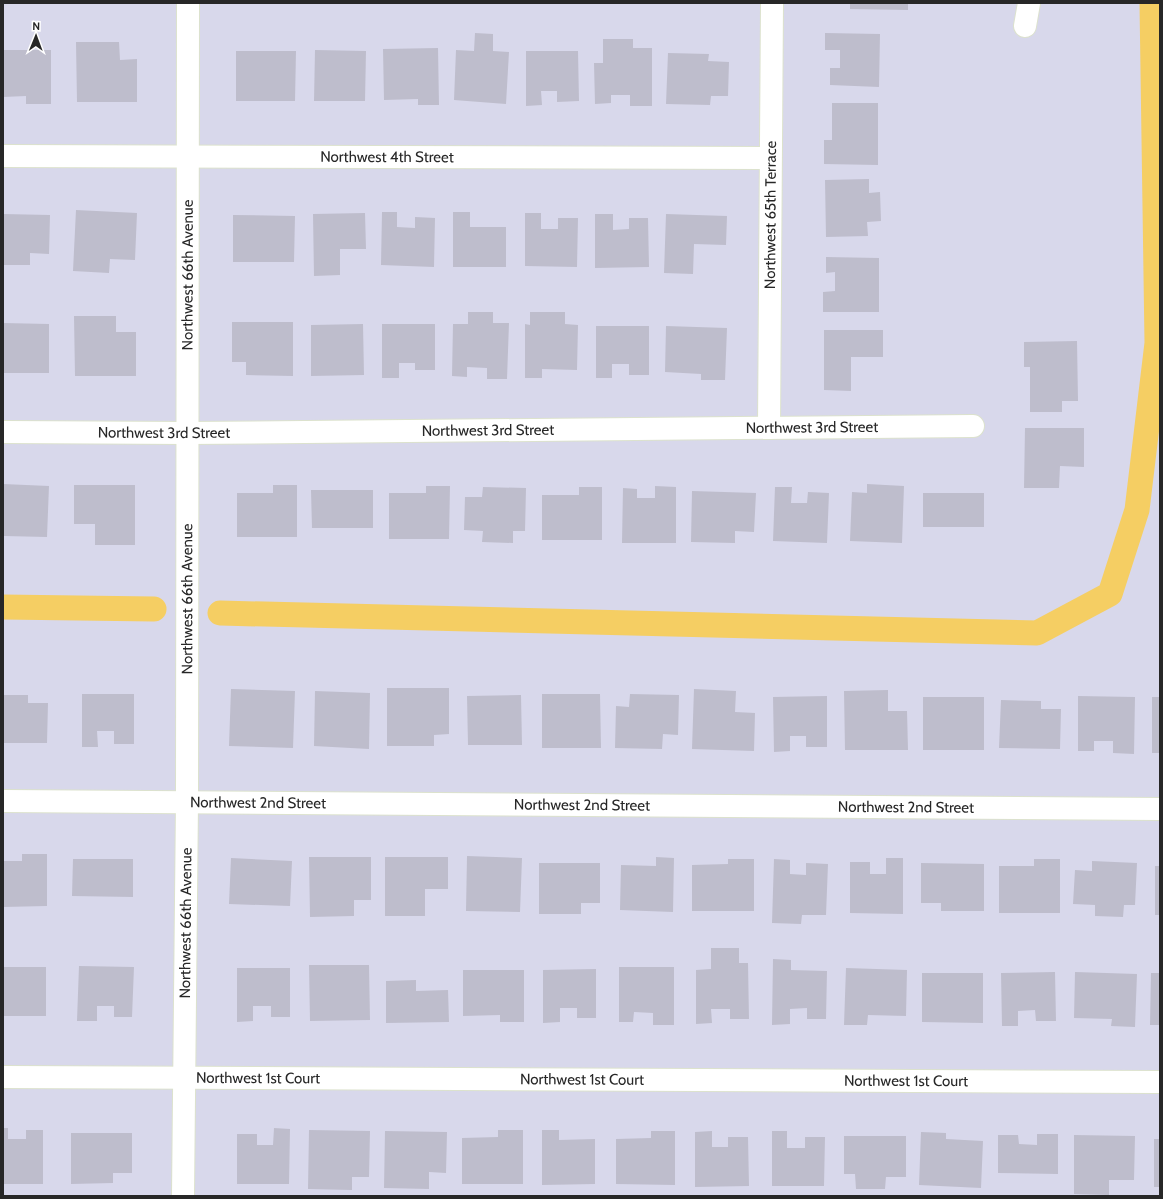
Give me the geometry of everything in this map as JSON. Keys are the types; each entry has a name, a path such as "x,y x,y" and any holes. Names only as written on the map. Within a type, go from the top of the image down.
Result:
{"street":[{"name":"Northwest 66th Avenue","path":"183,1196 187,801 188,3"},
{"name":"Northwest 65th Terrace","path":"769,428 772,3"},
{"path":"1025,26 1029,3"},
{"name":"Northwest 4th Street","path":"3,156 770,158"},
{"name":"Northwest 3rd Street","path":"3,432 187,433 973,426"},
{"name":"Northwest 2nd Street","path":"3,801 187,801 1160,809"},
{"name":"Northwest 1st Court","path":"3,1077 1160,1082"}],"building":[{"path":"850,3 908,3 908,10 850,9"},
{"path":"475,33 493,34 493,51 509,52 506,104 454,100 456,50 474,51"},
{"path":"825,33 880,34 879,87 830,85 830,68 840,68 840,50 825,50"},
{"path":"603,39 633,39 633,48 652,48 652,106 630,106 630,95 611,95 611,103 595,104 594,63 603,63"},
{"path":"76,42 119,42 120,60 137,59 137,102 77,102"},
{"path":"438,48 439,105 418,105 418,99 384,100 383,49"},
{"path":"3,50 51,50 51,104 26,104 26,96 3,97"},
{"path":"315,50 366,51 365,101 314,101"},
{"path":"236,51 296,51 295,101 236,101"},
{"path":"526,51 578,51 579,101 557,102 557,91 541,91 542,105 526,106"},
{"path":"668,53 709,54 708,61 729,62 728,96 711,96 710,105 666,104"},
{"path":"832,103 878,103 878,165 824,164 824,140 832,140"},
{"path":"869,179 869,193 880,192 881,221 867,222 868,236 826,237 825,180"},
{"path":"76,210 137,213 135,260 110,259 109,273 73,271"},
{"path":"382,212 397,212 397,227 415,228 415,217 435,218 434,267 381,265"},
{"path":"453,212 470,212 470,227 506,227 506,267 453,267"},
{"path":"365,213 366,249 340,249 340,275 314,276 313,214"},
{"path":"525,213 541,213 541,229 558,229 558,218 578,218 577,267 525,266"},
{"path":"3,214 50,215 49,254 30,253 30,265 3,265"},
{"path":"595,214 613,214 613,230 629,229 629,218 648,218 649,267 595,268"},
{"path":"666,214 727,216 726,245 694,244 693,274 664,273"},
{"path":"233,215 295,216 294,262 233,262"},
{"path":"826,257 879,258 879,312 823,312 823,292 835,291 835,272 826,273"},
{"path":"468,312 493,312 493,323 509,323 507,379 487,379 487,368 467,367 467,377 452,376 453,324 468,324"},
{"path":"530,312 565,312 565,324 578,325 577,370 542,369 542,378 525,378 525,324 530,325"},
{"path":"74,316 116,316 116,332 136,332 136,376 75,376"},
{"path":"232,322 293,322 293,376 246,375 246,362 232,362"},
{"path":"3,323 49,324 49,373 3,373"},
{"path":"363,324 364,375 311,376 311,325"},
{"path":"382,324 435,324 435,370 415,370 415,363 399,363 399,378 382,378"},
{"path":"596,326 649,326 649,375 629,375 629,364 612,364 612,378 596,378"},
{"path":"666,326 727,328 725,380 701,380 701,374 665,372"},
{"path":"824,330 883,330 883,357 851,357 851,391 824,390"},
{"path":"1077,341 1078,401 1062,401 1062,412 1030,412 1030,367 1024,367 1024,342"},
{"path":"1025,428 1084,428 1084,467 1060,466 1059,488 1024,488"},
{"path":"3,484 49,486 47,537 4,536"},
{"path":"867,484 904,486 902,543 850,541 852,492 867,493"},
{"path":"74,485 135,485 135,545 95,545 95,524 74,524"},
{"path":"273,485 297,485 297,537 237,537 237,493 273,493"},
{"path":"426,486 450,486 449,539 389,539 389,493 426,493"},
{"path":"655,486 676,487 676,543 622,543 623,488 637,489 637,498 655,498"},
{"path":"483,487 526,488 525,531 513,531 513,543 482,542 483,531 464,530 465,497 482,497"},
{"path":"579,487 602,487 602,540 542,540 542,495 579,495"},
{"path":"775,487 792,487 791,503 807,503 808,492 829,493 827,543 773,541"},
{"path":"311,490 373,490 373,528 312,528"},
{"path":"692,491 756,493 754,532 735,531 735,543 691,542"},
{"path":"923,493 984,493 984,527 923,527"},
{"path":"387,688 449,688 449,734 434,735 434,746 387,746"},
{"path":"231,689 295,691 293,748 229,746"},
{"path":"694,689 736,691 735,712 755,713 754,751 692,749"},
{"path":"888,690 888,711 907,711 908,750 845,750 844,691"},
{"path":"315,691 370,693 369,749 314,746"},
{"path":"82,694 134,694 134,744 114,744 114,731 97,731 98,747 82,747"},
{"path":"542,694 600,694 601,748 542,748"},
{"path":"630,694 679,695 678,735 663,734 662,749 615,748 616,706 629,707"},
{"path":"3,695 28,695 28,703 48,703 47,743 3,743"},
{"path":"521,695 522,745 468,745 467,696"},
{"path":"827,696 827,747 806,747 806,736 790,736 790,751 774,752 773,697"},
{"path":"1078,696 1135,697 1134,754 1113,753 1113,741 1094,741 1094,751 1078,751"},
{"path":"923,697 984,697 984,750 923,750"},
{"path":"1152,697 1160,697 1160,753 1152,753"},
{"path":"1001,700 1041,701 1041,709 1061,709 1060,749 999,748"},
{"path":"22,854 47,854 47,906 3,907 3,861 22,861"},
{"path":"467,856 522,858 520,912 466,911"},
{"path":"309,857 371,857 371,900 354,900 354,916 310,917"},
{"path":"385,857 448,857 448,889 425,889 425,916 385,916"},
{"path":"656,857 674,858 673,912 620,910 621,865 656,866"},
{"path":"231,858 292,861 290,906 229,904"},
{"path":"886,858 903,858 903,914 850,913 850,862 870,862 870,874 886,874"},
{"path":"73,859 133,859 133,897 72,896"},
{"path":"728,859 754,859 754,911 692,911 692,865 728,864"},
{"path":"774,859 790,860 790,874 806,875 806,863 828,864 826,915 802,915 801,924 772,923"},
{"path":"1034,859 1060,859 1060,913 999,913 999,866 1034,866"},
{"path":"1092,861 1137,863 1135,905 1124,905 1123,917 1095,916 1095,905 1073,904 1075,870 1092,871"},
{"path":"539,863 600,863 600,903 581,903 581,914 539,914"},
{"path":"921,863 984,864 984,911 941,911 941,903 921,903"},
{"path":"1155,866 1160,866 1160,915 1155,915"},
{"path":"711,948 739,948 739,963 748,963 749,1019 730,1019 730,1009 711,1009 712,1023 696,1024 696,970 711,969"},
{"path":"773,959 791,960 791,970 827,971 826,1019 807,1019 807,1008 790,1009 790,1024 772,1025"},
{"path":"309,965 369,965 370,1020 310,1021"},
{"path":"79,966 134,967 132,1017 114,1017 114,1006 97,1006 97,1021 77,1021"},
{"path":"3,967 46,967 46,1016 3,1016"},
{"path":"619,967 674,967 674,1025 653,1025 653,1013 634,1012 633,1022 619,1022"},
{"path":"237,968 290,968 290,1017 271,1017 271,1006 253,1006 253,1021 237,1022"},
{"path":"846,968 907,970 906,1016 868,1015 867,1025 844,1025"},
{"path":"596,969 596,1018 577,1018 577,1008 560,1008 560,1022 543,1023 543,970"},
{"path":"463,970 524,970 524,1022 500,1022 500,1015 463,1016"},
{"path":"1055,972 1056,1021 1036,1021 1035,1010 1018,1011 1018,1026 1002,1026 1001,973"},
{"path":"1075,972 1137,974 1135,1027 1111,1026 1112,1019 1074,1018"},
{"path":"922,973 983,973 983,1023 922,1022"},
{"path":"1151,973 1160,973 1160,1025 1150,1025"},
{"path":"416,980 416,991 448,990 449,1022 386,1023 386,981"},
{"path":"3,1128 8,1128 8,1139 26,1139 26,1130 43,1130 43,1184 3,1184"},
{"path":"274,1128 290,1129 289,1184 237,1184 237,1134 257,1134 257,1145 273,1145"},
{"path":"309,1130 370,1131 369,1177 352,1177 352,1190 308,1189"},
{"path":"498,1130 523,1130 523,1184 462,1184 462,1138 498,1137"},
{"path":"542,1130 559,1130 559,1140 595,1139 595,1184 542,1185"},
{"path":"385,1131 447,1132 446,1173 429,1172 429,1189 384,1188"},
{"path":"651,1131 675,1131 675,1185 616,1184 616,1139 651,1138"},
{"path":"712,1131 712,1147 728,1147 728,1137 748,1137 749,1186 695,1187 695,1132"},
{"path":"772,1131 787,1131 787,1148 805,1148 805,1137 825,1137 824,1186 772,1186"},
{"path":"921,1132 946,1133 946,1139 983,1141 981,1188 919,1185"},
{"path":"71,1133 132,1133 132,1173 113,1173 113,1183 71,1184"},
{"path":"1037,1134 1058,1134 1058,1174 998,1173 998,1135 1018,1135 1019,1144 1037,1145"},
{"path":"1074,1135 1135,1136 1134,1180 1109,1180 1109,1195 1074,1194"},
{"path":"844,1136 906,1136 906,1177 886,1177 885,1189 856,1189 855,1174 844,1174"},
{"path":"1154,1139 1160,1139 1160,1187 1154,1187"}],"waterway":[{"path":"220,613 1037,633 1110,594 1137,510 1157,343 1152,3"},
{"path":"3,607 154,609"}]}
